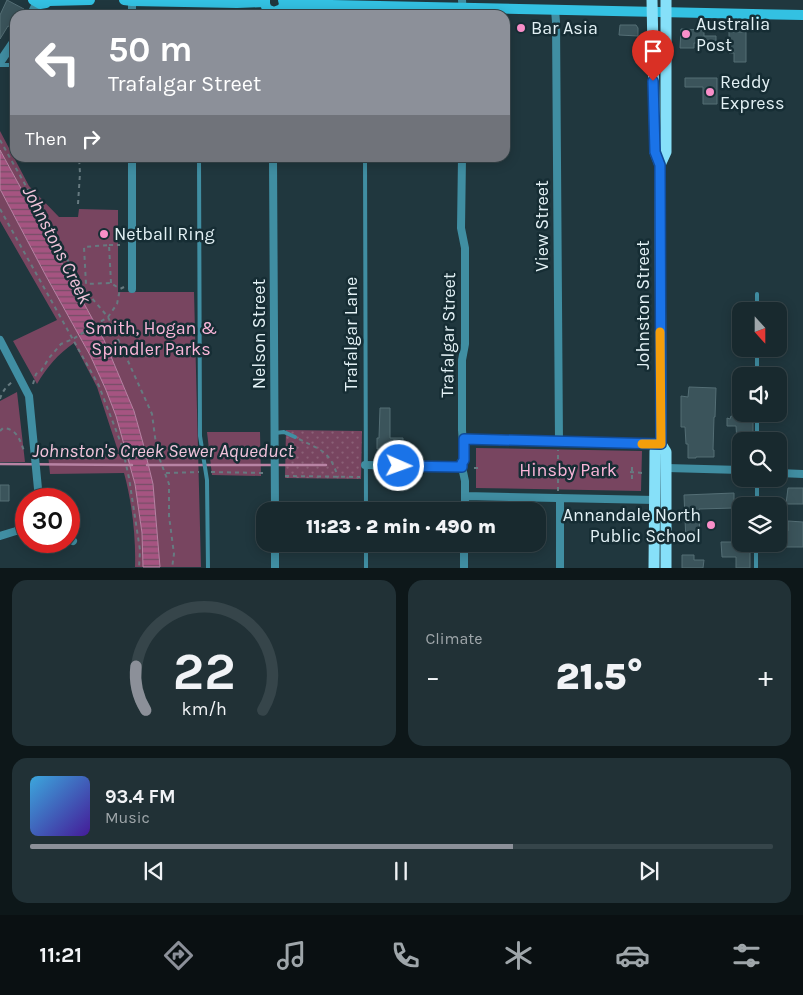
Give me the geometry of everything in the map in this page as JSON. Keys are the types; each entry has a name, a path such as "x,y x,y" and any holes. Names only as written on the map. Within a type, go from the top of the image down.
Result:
{"main road":[{"path":"35,2 43,4 49,0 90,0"},
{"name":"Johnston Street","path":"660,165 666,152 666,0"},
{"path":"128,1 237,3 265,1"},
{"path":"284,2 369,3 463,8 555,5 652,6 666,12 803,15"},
{"name":"Johnston Street","path":"652,6 655,152 660,165 661,444 666,452 666,568"},
{"name":"Johnston Street","path":"654,568 655,452 661,444"}],"street":[{"name":"View Street","path":"555,5 559,445"},
{"path":"0,63 10,48"},
{"path":"132,162 132,289"},
{"name":"Nelson Street","path":"273,162 275,502"},
{"name":"Trafalgar Street","path":"462,162 461,228 465,248 465,344 462,360 464,460 462,467 465,502"},
{"path":"0,340 29,396 38,488"},
{"path":"464,439 559,445 661,444"},
{"path":"365,465 462,467"},
{"path":"666,468 732,470"},
{"path":"787,474 803,474"},
{"path":"465,496 559,495 655,500"},
{"path":"559,495 560,568"},
{"path":"0,531 15,531"},
{"path":"0,536 15,531"},
{"path":"275,552 275,568"},
{"path":"464,552 464,568"}],"lane":[{"path":"199,162 200,436 207,480 208,568"},
{"name":"Trafalgar Lane","path":"365,162 366,502"},
{"path":"757,294 757,302"},
{"path":"275,432 284,432 295,437"},
{"path":"366,552 366,568"},
{"path":"756,552 756,568"}],"path":[{"path":"0,140 10,158"},
{"path":"12,162 84,289 108,317 152,414 157,452 169,484 169,516 174,554 172,568"},
{"path":"78,204 79,162"},
{"path":"0,209 100,386 122,446 129,478 140,550 139,568"},
{"path":"109,245 111,283"},
{"path":"29,396 36,374 41,371 61,344 96,326 108,317 117,304 120,289 111,283 86,284 84,247 120,245"},
{"path":"0,399 7,386 12,382"},
{"path":"0,431 4,428 15,432 24,451"},
{"path":"295,437 326,453 333,462 338,477"},
{"path":"559,445 559,495"},
{"path":"382,453 389,453"},
{"path":"632,465 632,479"},
{"path":"166,473 196,473 202,471"},
{"path":"211,472 262,473"},
{"path":"631,472 643,473"},
{"path":"284,476 361,477"}],"green space":[{"name":"Smith, Hogan & Spindler Parks","path":"0,131 10,150 10,162 16,162 29,186 59,217 78,217 79,209 118,210 118,292 194,292 201,567 160,567 153,484 134,411 104,340 0,150"},
{"path":"0,189 91,357 116,416 135,484 142,533 143,567 135,567 133,520 124,473 50,474 48,454 119,454 97,387 74,343 53,361 37,384 13,341 57,320 0,221"},
{"path":"17,392 25,462 0,462 0,401"},
{"path":"286,430 362,431 361,479 285,478"},
{"path":"207,432 260,432 261,476 212,475"},
{"name":"Hinsby Park","path":"476,448 642,451 641,491 476,488"}],"shaded area":[{"name":"Johnstons Creek","path":"0,150 104,340 134,411 153,484 160,567 143,567 142,533 135,484 116,416 91,357 0,189"}],"building":[{"path":"7,0 24,9 10,10 10,27 8,26 0,39 0,15"},
{"path":"620,25 636,25 638,36 619,35"},
{"path":"681,29 704,30 704,36 716,36 716,44 694,43 694,48 680,48"},
{"path":"729,32 746,32 746,62 734,62 734,53 729,53"},
{"path":"685,78 717,78 717,104 703,104 703,87 685,87"},
{"path":"689,387 716,388 714,457 688,458 685,427 681,427 681,396 688,397"},
{"path":"380,408 390,408 390,438 403,438 403,449 377,449"},
{"path":"731,416 732,422 753,422 753,432 736,432 736,426 727,426 727,418 730,419"},
{"path":"0,485 9,485 9,501 0,501"},
{"path":"788,488 803,488 803,504 787,504"},
{"path":"734,493 734,497 732,497 732,508 699,509 700,541 686,542 684,495"},
{"path":"788,521 803,522 803,547 787,547"},
{"path":"721,542 732,542 732,552 750,552 750,568 736,568 736,557 722,557"},
{"path":"682,555 694,555 694,560 704,560 703,568 682,568"}],"waterway":[{"name":"Johnston's Creek Sewer Aqueduct","path":"0,464 132,465"},
{"name":"Johnston's Creek Sewer Aqueduct","path":"147,465 326,465"}],"slow traffic":[{"path":"642,444 661,444 660,332"}],"place":[{"name":"Bar Asia","path":"521,28"},
{"name":"Australia Post","path":"686,34"},
{"name":"Reddy Express","path":"710,92"},
{"name":"Netball Ring","path":"104,234"},
{"name":"Annandale North Public School","path":"711,525"}],"route":[{"path":"399,466 462,467 464,462 464,439 661,444 660,165 655,152 653,81"}]}
